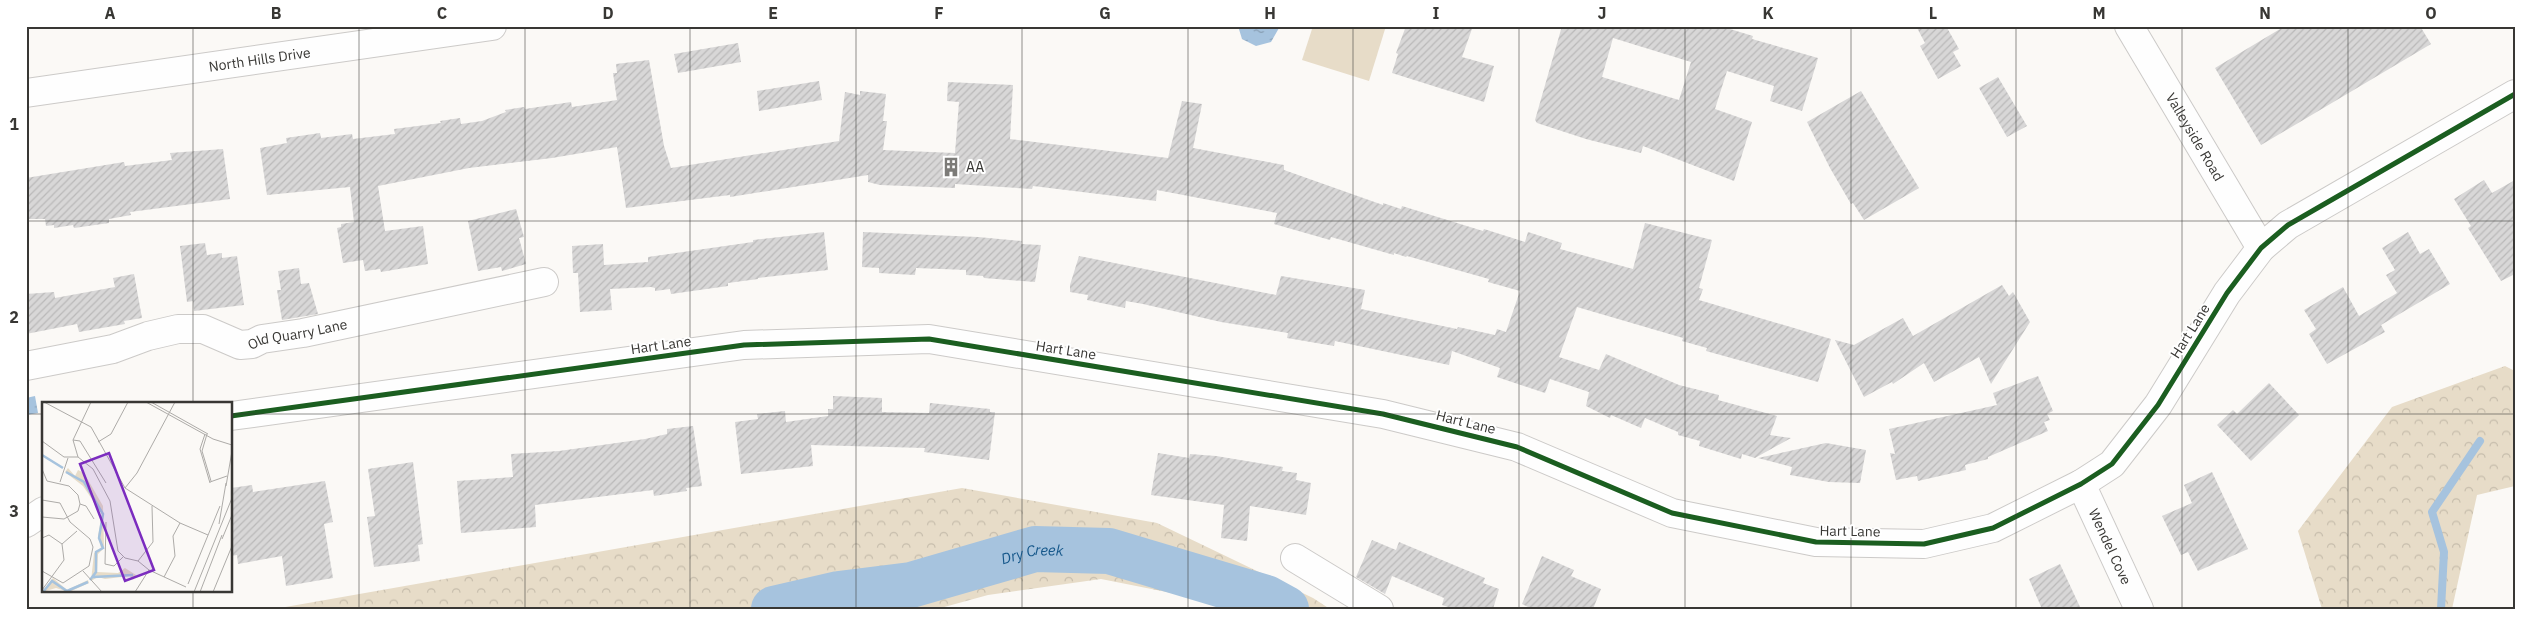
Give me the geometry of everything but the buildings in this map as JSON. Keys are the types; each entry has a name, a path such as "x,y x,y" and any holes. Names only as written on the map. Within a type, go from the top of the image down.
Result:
{"street":[{"name":"North Hills Drive","path":"26,93 492,26"},
{"name":"Valleyside Road","path":"2129,26 2260,248"},
{"name":"Hart Lane","path":"232,416 744,345 928,339 1383,414 1517,446 1672,512 1816,542 1924,544 1993,528 2081,484 2112,464 2155,409 2227,293 2260,248 2288,225 2515,94"},
{"name":"Old Quarry Lane","path":"26,366 113,349 148,336 178,329 203,329 240,345 252,344 262,339 303,333 544,282"},
{"name":"Wendel Cove","path":"2081,484 2139,609"},
{"path":"26,523 42,512"},
{"path":"1295,558 1379,609"}],"green space":[{"path":"1313,26 1386,26 1369,81 1302,60"},
{"path":"2505,366 2515,371 2515,486 2477,495 2452,609 2322,609 2298,531 2392,407"},
{"path":"962,488 1157,523 1313,598 1330,609 1233,609 1227,604 1101,579 988,595 937,609 274,609"}],"water":[{"path":"1238,26 1279,26 1279,28 1271,42 1256,46 1242,39"},
{"path":"35,396 38,413 26,415 26,398"}],"waterway":[{"path":"2441,609 2444,552 2432,512 2480,441"},
{"name":"Dry Creek","path":"774,609 839,594 911,585 1035,549 1109,551 1266,598 1286,609"}],"cycle path":[{"path":"232,416 744,345 929,339 1383,414 1517,447 1672,513 1816,542 1924,544 1993,528 2081,484 2112,464 2158,405 2227,293 2261,248 2288,225 2515,94"}],"place":[{"name":"AA","path":"951,167"}]}
